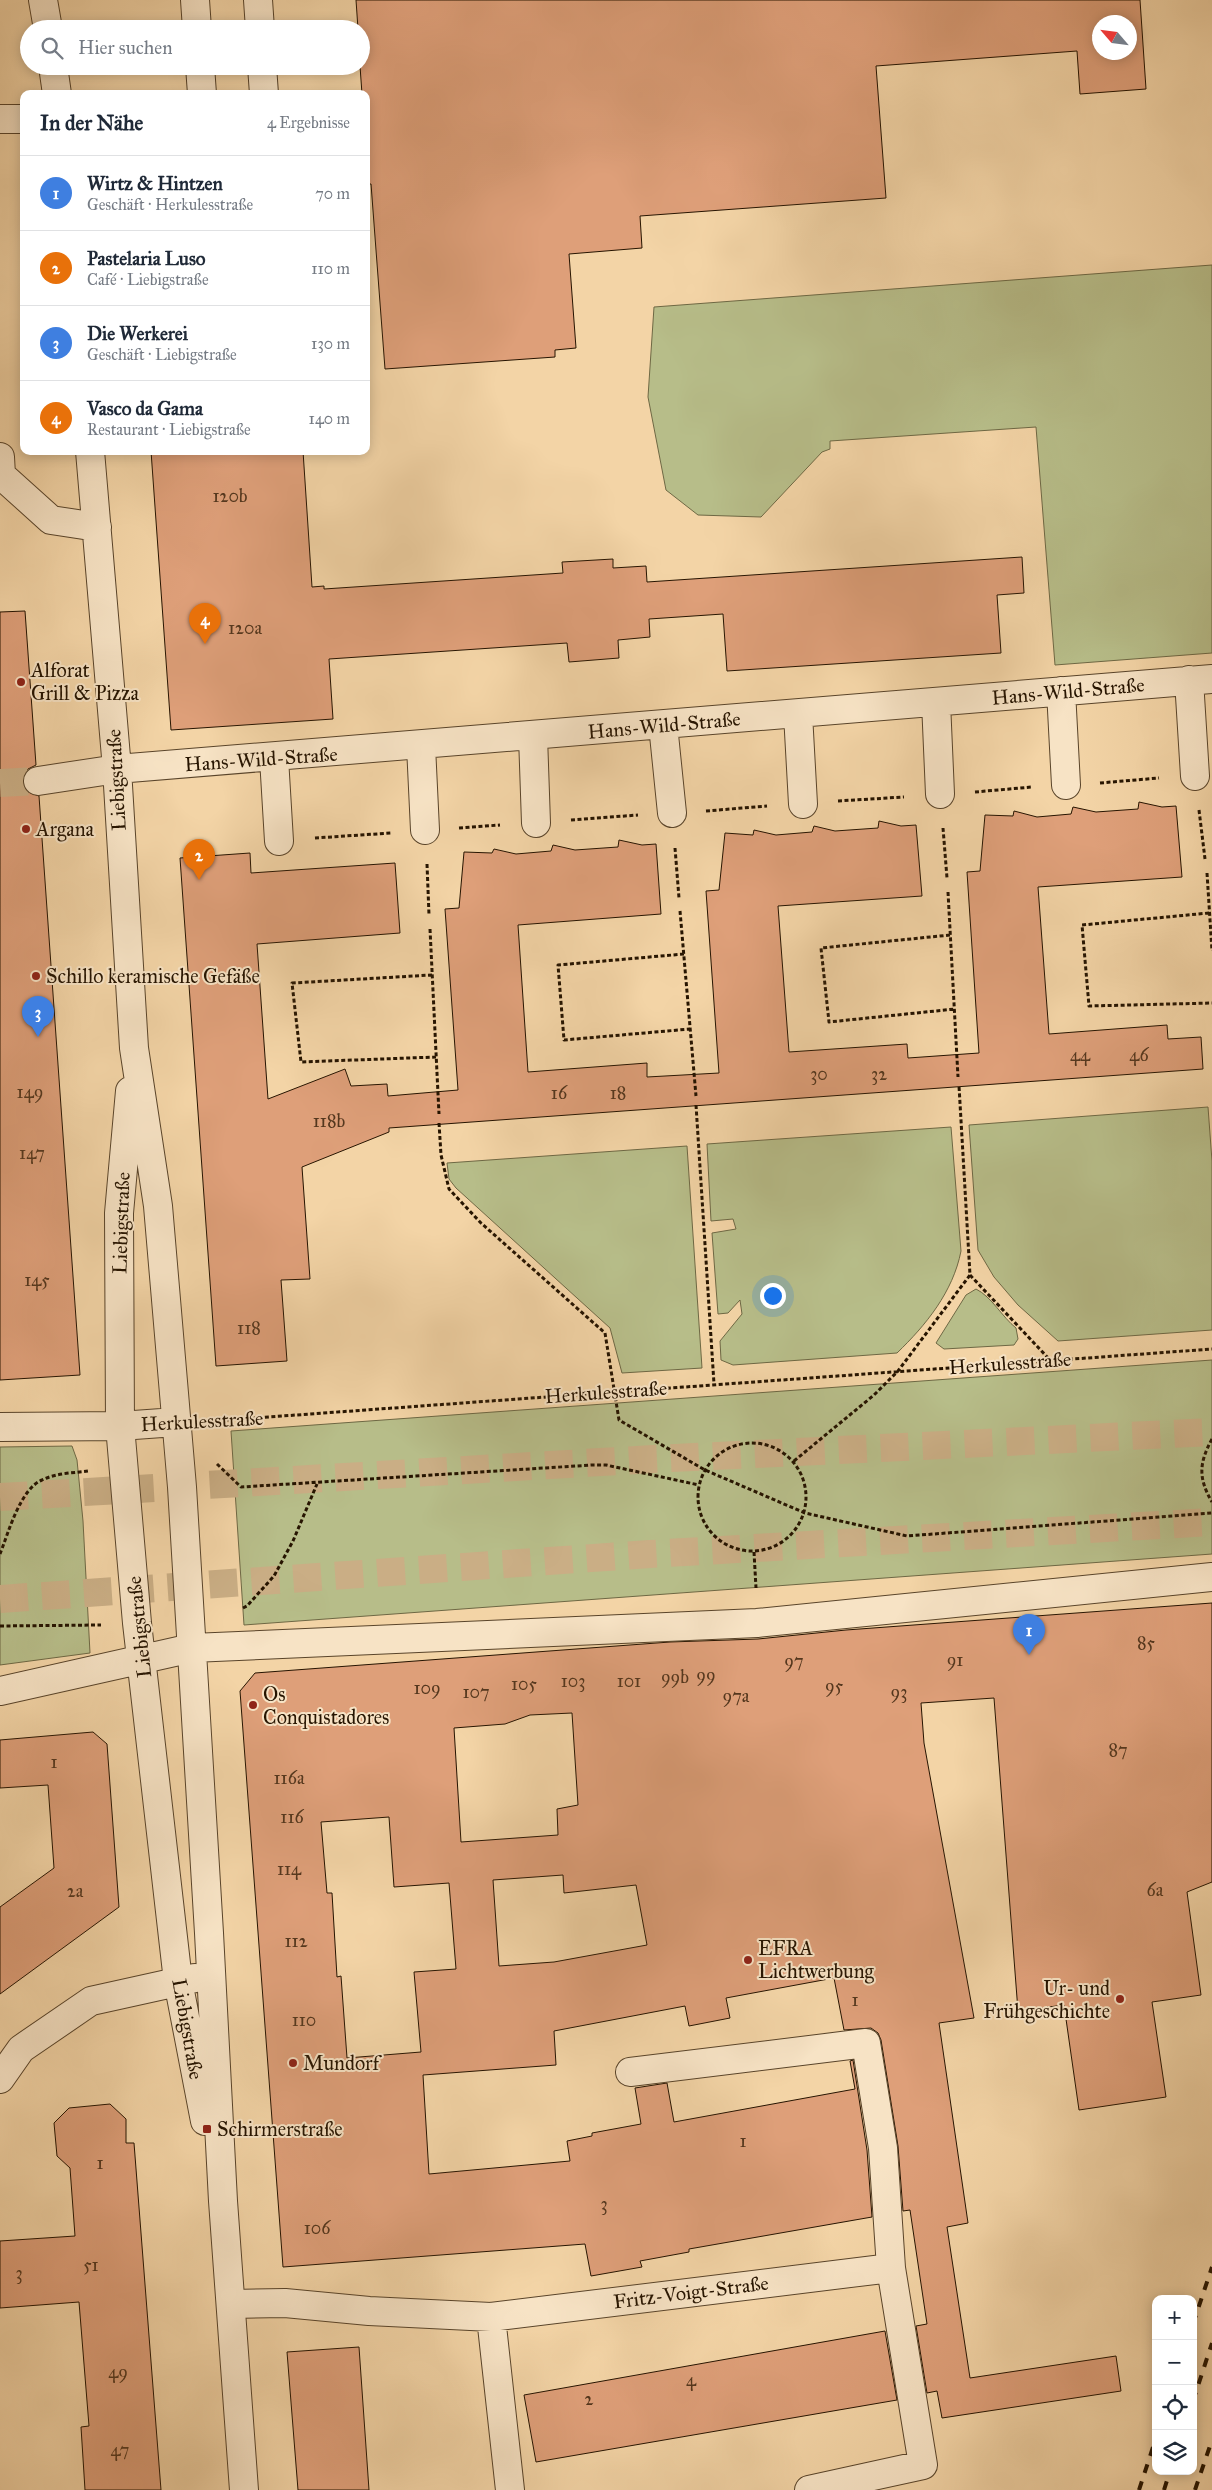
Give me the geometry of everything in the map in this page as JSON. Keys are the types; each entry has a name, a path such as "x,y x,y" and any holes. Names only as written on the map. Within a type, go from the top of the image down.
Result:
{"street":[{"path":"43,0 46,20"},
{"path":"195,0 196,20"},
{"path":"258,0 259,20"},
{"path":"54,75 56,90"},
{"path":"201,75 202,90"},
{"path":"263,75 264,90"},
{"path":"0,120 20,119"},
{"name":"Liebigstraße","path":"90,455 117,770 134,1048 158,1206 182,1487 212,1976 222,2201 244,2490"},
{"path":"0,457 1,475 51,520 97,527"},
{"path":"1195,776 1201,680"},
{"name":"Hans-Wild-Straße","path":"38,781 117,770 1201,680"},
{"path":"1061,691 1066,785"},
{"path":"936,702 940,794"},
{"path":"798,714 803,804"},
{"path":"663,725 672,813"},
{"path":"533,736 536,823"},
{"path":"421,746 425,830"},
{"path":"274,758 279,841"},
{"name":"Liebigstraße","path":"134,1048 119,1213 120,1426 137,1623 143,1660 178,1981 222,2201"},
{"name":"Herkulesstraße","path":"0,1427 120,1426 176,1422"},
{"path":"0,1691 192,1648 757,1624 1212,1577"},
{"path":"0,2079 22,2049 91,2001 178,1981 212,1976"},
{"path":"630,2072 866,2043 883,2148 891,2268 923,2466 809,2490"},
{"name":"Fritz-Voigt-Straße","path":"231,2304 285,2303 369,2311 491,2316 891,2268"},
{"path":"491,2316 510,2490"}],"path":[{"path":"279,841 1195,776 1206,859"},
{"path":"940,794 946,878"},
{"path":"672,813 679,898"},
{"path":"425,830 430,916"},
{"path":"1207,873 1212,951"},
{"path":"948,892 958,1077"},
{"path":"680,912 696,1096"},
{"path":"1209,914 1082,925 1089,1006 1212,1003"},
{"path":"430,929 439,1114"},
{"path":"950,935 821,948 829,1022 955,1009"},
{"path":"684,954 558,965 564,1040 690,1029"},
{"path":"432,975 292,983 302,1062 436,1057"},
{"path":"959,1086 970,1275 1051,1361"},
{"path":"696,1105 714,1384"},
{"path":"439,1123 441,1155 449,1189 481,1223 604,1333 619,1420 705,1470 805,1514 907,1536 1212,1513"},
{"path":"794,1461 874,1395 898,1371 970,1275"},
{"name":"Herkulesstraße","path":"176,1422 1212,1349"},
{"path":"1212,1439 1202,1458 1202,1485 1212,1502"},
{"path":"747,1443 764,1444 781,1450 794,1461 803,1477 807,1495 805,1514 797,1529 786,1541 771,1549 754,1552 738,1550 723,1543 710,1532 702,1518 698,1502 699,1485 705,1470 716,1456 731,1447 747,1443"},
{"path":"179,1460 213,1460 241,1487 317,1484 592,1465 606,1465 699,1485"},
{"path":"0,1554 16,1511 28,1493 40,1480 61,1474 124,1468"},
{"path":"190,1620 224,1616 248,1606 279,1567 293,1541 317,1484"},
{"path":"0,1626 137,1623"}],"green space":[{"path":"1212,265 1212,653 1055,665 1036,427 830,441 830,449 822,452 761,517 698,515 666,490 648,397 654,307"},
{"path":"1208,1107 1212,1161 1212,1330 1058,1341 1018,1305 994,1277 978,1250 969,1125"},
{"path":"951,1127 961,1251 952,1280 945,1294 928,1319 908,1342 897,1353 733,1365 721,1360 720,1341 742,1314 740,1300 728,1313 718,1314 712,1233 736,1229 733,1219 711,1221 707,1144"},
{"path":"687,1146 702,1368 622,1373 610,1328 456,1188 449,1179 447,1163"},
{"path":"976,1289 987,1297 1016,1328 1018,1339 1014,1345 944,1349 936,1343 966,1295"},
{"path":"1212,1360 1212,1554 244,1625 231,1431"},
{"path":"72,1446 77,1460 83,1521 90,1653 0,1665 0,1447"}],"building":[{"path":"356,0 1140,0 1146,89 1080,94 1077,51 876,66 886,198 640,216 642,248 569,254 576,348 555,350 555,357 385,369 370,184 370,90 362,90 361,75 370,75 370,20 357,20"},
{"path":"151,455 303,455 312,587 324,586 324,589 563,573 562,562 613,559 613,568 646,566 647,582 1022,557 1024,593 997,595 1001,653 727,671 723,614 649,619 650,637 618,640 619,658 569,662 567,643 329,659 333,719 171,730"},
{"path":"25,611 36,765 28,769 24,775 23,783 26,791 39,796 80,1375 0,1380 0,612"},
{"path":"1139,802 1162,807 1176,806 1182,877 1038,887 1049,1034 1167,1025 1168,1039 1201,1037 1203,1069 389,1128 389,1132 302,1167 310,1279 281,1280 287,1361 216,1366 180,858 250,853 251,873 395,863 400,933 257,944 268,1099 345,1069 351,1086 387,1084 388,1096 458,1090 445,909 459,908 464,852 492,853 494,849 516,854 551,851 553,845 575,850 618,847 619,840 642,845 656,844 661,914 518,925 528,1072 647,1063 647,1077 719,1073 706,891 719,890 725,833 753,835 754,830 776,835 812,832 814,826 835,831 878,828 879,821 901,826 916,825 922,896 778,906 789,1052 907,1044 908,1058 979,1053 967,872 980,871 985,815 1013,816 1014,811 1037,817 1071,814 1073,807 1096,812 1138,809"},
{"path":"1212,1603 1212,1882 1187,1892 1201,1995 1152,2002 1166,2097 1079,2110 1064,2005 1018,2011 994,1698 921,1703 924,1743 974,2018 939,2023 968,2223 947,2227 970,2378 1116,2356 1121,2391 942,2418 937,2391 927,2393 916,2326 927,2324 910,2210 903,2211 898,2146 881,2040 878,2033 871,2028 844,2030 834,1978 726,1998 730,2018 689,2026 685,2006 554,2031 556,2065 423,2075 429,2174 570,2161 567,2141 592,2136 592,2133 641,2124 635,2088 667,2083 674,2122 855,2089 850,2061 853,2060 867,2150 872,2217 689,2249 689,2252 640,2261 642,2267 591,2276 585,2244 283,2267 240,1691 255,1673 670,1642 758,1639 846,1630","holes":["572,1713 578,1805 557,1809 558,1835 461,1842 454,1728 505,1724 530,1715","389,1817 394,1887 449,1883 456,1969 414,1972 421,2052 347,2058 341,1976 337,1977 332,1893 327,1893 321,1822","563,1875 564,1893 636,1885 647,1945 554,1962 499,1966 493,1880"]},
{"path":"93,1732 107,1744 119,1907 0,1994 0,1907 54,1868 48,1785 0,1788 0,1740"},
{"path":"110,2104 126,2119 126,2143 134,2143 161,2490 85,2490 81,2427 89,2426 79,2302 0,2308 0,2241 75,2236 70,2168 57,2156 54,2123 69,2108"},
{"path":"885,2331 897,2400 536,2462 524,2395"},
{"path":"359,2347 369,2490 298,2490 287,2352"}],"tunnel":[{"path":"0,783 38,781"},
{"path":"0,1497 653,1459 1212,1432"},
{"path":"0,1599 650,1554 1212,1522"}],"railway":[{"path":"1197,2312 1212,2267"},
{"path":"1197,2389 1212,2343"},
{"path":"1195,2490 1212,2440"},
{"path":"1139,2490 1152,2450"},
{"path":"1164,2490 1169,2475"}],"place":[{"name":"Vasco da Gama","path":"205,644"},
{"name":"Alforat Grill & Pizza","path":"21,682"},
{"name":"Argana","path":"26,829"},
{"name":"Pastelaria Luso","path":"199,880"},
{"name":"Schillo keramische Gefäße","path":"36,976"},
{"name":"Die Werkerei","path":"38,1037"},
{"name":"Wirtz & Hintzen","path":"1029,1655"},
{"name":"Os Conquistadores","path":"253,1705"},
{"name":"EFRA Lichtwerbung","path":"748,1960"},
{"name":"Ur- und Frühgeschichte","path":"1120,1999"},
{"name":"Mundorf","path":"293,2063"},
{"name":"Schirmerstraße","path":"207,2129"}]}
